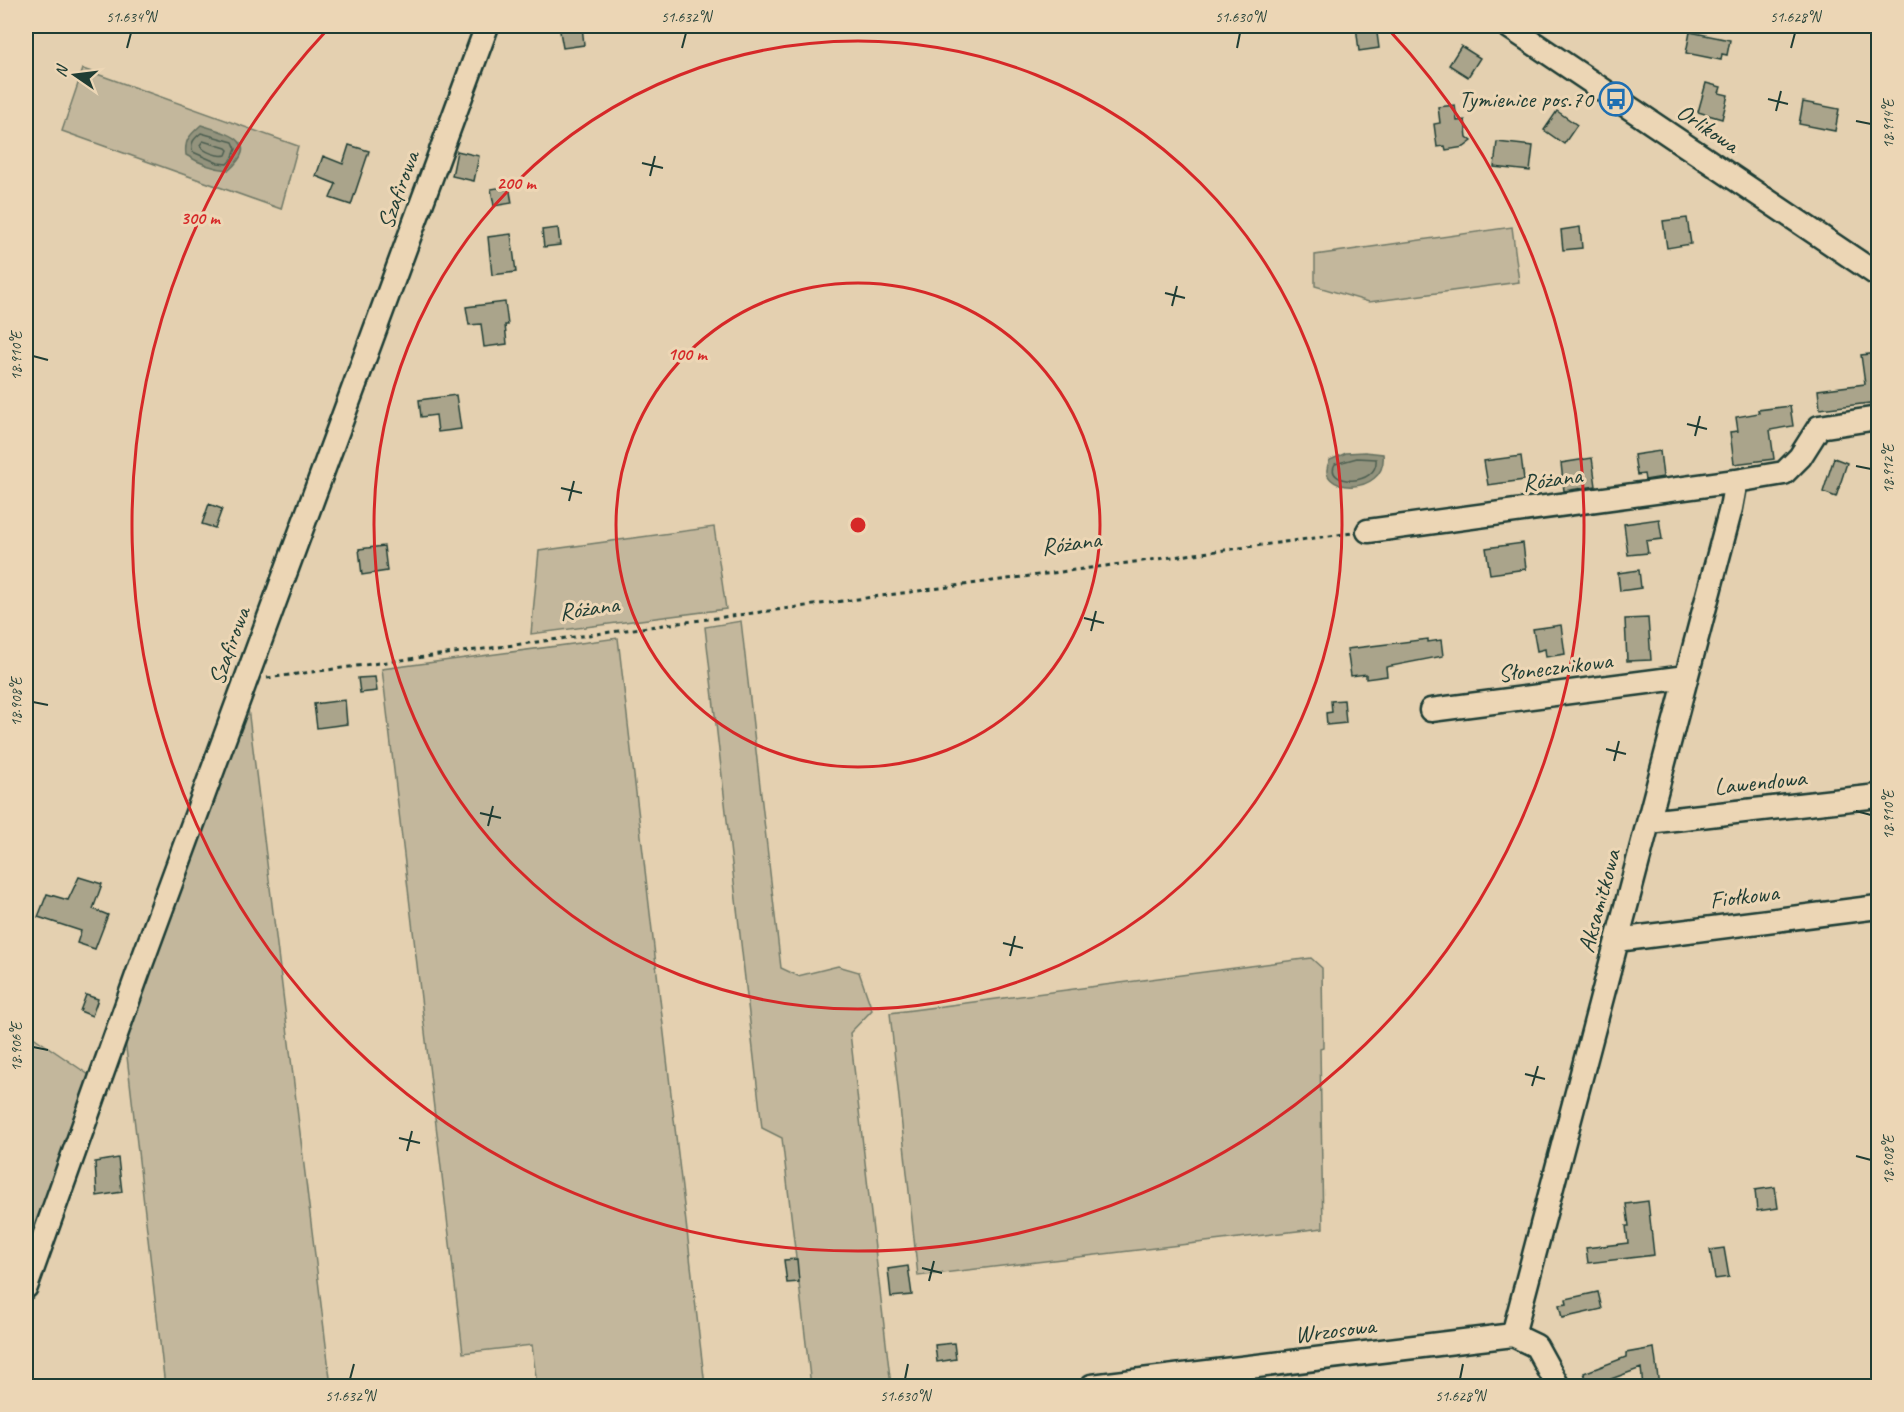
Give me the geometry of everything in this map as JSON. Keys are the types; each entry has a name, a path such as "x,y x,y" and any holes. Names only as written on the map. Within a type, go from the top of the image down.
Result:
{"street":[{"name":"Szafirowa","path":"26,1287 139,970 487,26"},
{"name":"Orlikowa","path":"1508,26 1878,275"},
{"name":"Różana","path":"1368,531 1736,481 1784,472 1800,457 1819,427 1878,418"},
{"name":"Aksamitkowa","path":"1513,1335 1731,508 1736,481"},
{"name":"Słonecznikowa","path":"1431,710 1686,677"},
{"name":"Lawendowa","path":"1648,822 1878,796"},
{"name":"Fiołkowa","path":"1617,939 1878,907"},
{"name":"Wrzosowa","path":"1092,1386 1513,1335"},
{"path":"1513,1335 1536,1346 1558,1386"}],"path":[{"name":"Różana","path":"247,676 267,678 307,674 1368,531"}],"shaded area":[{"path":"83,69 298,146 281,209 62,131"},
{"path":"1512,227 1519,282 1369,302 1315,286 1315,255"},
{"path":"714,527 726,609 531,634 539,551"},
{"path":"741,621 781,968 798,976 838,966 859,972 872,1010 850,1033 891,1386 811,1386 782,1138 762,1128 705,627"},
{"path":"618,638 705,1386 537,1386 532,1345 463,1353 382,669"},
{"path":"248,708 331,1386 165,1386 125,1039"},
{"path":"1311,958 1322,968 1323,1048 1320,1049 1323,1228 918,1276 890,1013"},
{"path":"26,1032 92,1077 26,1258"}],"water":[{"path":"201,125 237,139 241,145 239,160 229,170 206,165 186,155 189,138"},
{"path":"1346,453 1383,454 1381,468 1374,478 1363,484 1351,486 1340,485 1331,480 1327,471 1330,460"}],"building":[{"path":"559,26 582,26 584,45 563,48"},
{"path":"1356,26 1376,26 1379,48 1359,51"},
{"path":"1690,32 1730,40 1727,55 1722,54 1721,60 1686,53"},
{"path":"1461,46 1480,58 1468,77 1449,65"},
{"path":"1706,83 1721,87 1719,93 1728,95 1722,119 1698,112"},
{"path":"1803,102 1839,109 1835,131 1799,124"},
{"path":"1455,105 1457,121 1465,120 1467,137 1472,141 1464,147 1446,150 1445,146 1437,147 1434,124 1440,123 1438,107"},
{"path":"1557,111 1577,125 1564,144 1544,130"},
{"path":"1497,142 1533,146 1530,171 1494,167"},
{"path":"349,145 369,151 351,205 330,198 336,184 316,176 323,156 343,164"},
{"path":"457,151 479,156 474,181 452,176"},
{"path":"509,186 512,203 494,206 491,189"},
{"path":"1687,218 1691,244 1667,248 1663,221"},
{"path":"1580,227 1582,248 1563,250 1561,230"},
{"path":"558,228 560,245 544,247 542,230"},
{"path":"511,234 516,272 492,275 488,237"},
{"path":"505,302 508,325 505,325 507,344 484,347 481,324 469,325 466,307"},
{"path":"1878,353 1878,402 1820,409 1818,390 1865,384 1861,355"},
{"path":"456,395 461,429 438,432 436,415 421,417 419,400"},
{"path":"1790,406 1793,426 1770,430 1774,459 1734,464 1730,432 1738,431 1736,417 1759,413 1758,410"},
{"path":"1660,451 1663,477 1645,480 1644,474 1637,475 1634,455"},
{"path":"1521,456 1524,480 1488,485 1484,461"},
{"path":"1592,458 1596,486 1564,491 1561,463"},
{"path":"1834,458 1847,463 1836,497 1823,492"},
{"path":"209,504 222,509 215,528 202,524"},
{"path":"1659,519 1662,539 1646,541 1648,553 1628,555 1624,524"},
{"path":"1523,543 1526,569 1490,574 1486,548"},
{"path":"384,546 387,571 362,575 359,549"},
{"path":"1639,570 1641,588 1620,591 1618,573"},
{"path":"1648,618 1651,660 1627,661 1625,619"},
{"path":"1561,625 1565,654 1546,657 1545,649 1537,651 1533,629"},
{"path":"1428,639 1428,642 1441,640 1443,656 1386,667 1387,676 1366,679 1366,674 1351,676 1347,649"},
{"path":"375,677 377,691 360,693 358,678"},
{"path":"345,700 347,724 317,728 314,704"},
{"path":"1344,700 1346,723 1327,725 1326,713 1332,712 1331,701"},
{"path":"79,877 102,884 93,909 108,915 95,949 77,943 81,931 38,917 47,894 68,900"},
{"path":"86,995 98,999 92,1016 80,1011"},
{"path":"118,1158 122,1192 97,1196 95,1162"},
{"path":"1775,1187 1778,1208 1757,1211 1755,1190"},
{"path":"1648,1201 1654,1255 1588,1263 1586,1248 1628,1243 1626,1226 1629,1226 1626,1204"},
{"path":"1724,1248 1729,1277 1715,1279 1710,1250"},
{"path":"797,1259 799,1282 787,1283 784,1260"},
{"path":"908,1266 912,1295 891,1297 888,1269"},
{"path":"1598,1292 1602,1309 1562,1318 1559,1305 1567,1304 1566,1299"},
{"path":"954,1343 956,1359 937,1362 935,1345"},
{"path":"1654,1348 1659,1386 1643,1386 1641,1368 1611,1379 1614,1386 1589,1386 1584,1373 1626,1357 1626,1353"}],"place":[{"name":"Tymienice pos.70","path":"1616,99"}]}
